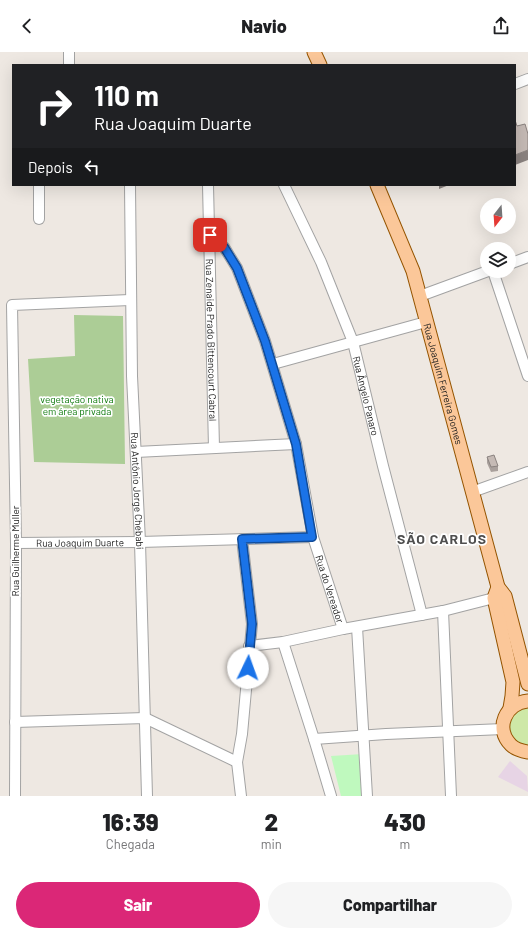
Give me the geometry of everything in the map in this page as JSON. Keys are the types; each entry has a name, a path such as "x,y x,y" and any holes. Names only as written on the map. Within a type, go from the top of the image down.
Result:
{"main road":[{"path":"314,52 320,64"},
{"name":"Rua Joaquim Ferreira Gomes","path":"377,186 413,271 472,492 496,592 513,682 510,708 503,722 503,729"},
{"name":"Rua Joaquim Ferreira Gomes","path":"496,592 505,596 528,684"},
{"path":"510,708 523,701 528,701"},
{"path":"503,729 510,744 522,751 528,752"}],"street":[{"path":"69,52 69,64"},
{"path":"516,84 528,79"},
{"path":"39,186 39,219"},
{"name":"Rua Antônio Jorge Chebabi","path":"130,186 132,376 140,542 147,796"},
{"name":"Rua Zenaide Prado Bittencourt Cabral","path":"208,186 214,448"},
{"name":"Rua Ângelo Panaro","path":"284,186 321,262 353,342 383,466 422,615"},
{"name":"Rua do Vereador","path":"210,235 224,247 237,268 273,364 296,444 312,537 342,629"},
{"path":"516,261 528,257"},
{"path":"420,296 480,274"},
{"path":"495,278 528,376"},
{"name":"Rua Guilherme Muller","path":"15,796 16,543 12,305 130,300"},
{"path":"273,364 426,322"},
{"path":"136,452 296,444"},
{"path":"472,492 528,472"},
{"name":"Rua Joaquim Duarte","path":"16,543 140,542 312,537"},
{"path":"241,796 237,762 242,734 252,624 242,539"},
{"path":"249,646 262,643 283,642 342,629 443,611 496,592"},
{"path":"443,611 451,796"},
{"path":"357,627 367,796"},
{"path":"283,642 331,796"},
{"path":"16,722 145,718 237,762"},
{"path":"314,739 503,729"}],"shaded area":[{"path":"510,761 527,776 528,792 498,777"}],"green space":[{"name":"vegetação nativa em área privada","path":"74,315 123,316 125,464 34,462 28,359 75,356"},
{"path":"528,707 528,746 515,743 509,731 510,719 518,709"},
{"path":"363,754 364,796 341,796 331,756"}],"building":[{"path":"516,123 517,126 525,124 528,134 528,150 516,155"},
{"path":"494,455 498,466 491,467 487,457"}],"district":[{"name":"SÃO CARLOS","path":"442,539"}],"route":[{"path":"210,235 224,247 237,268 273,364 296,444 312,537 242,539 252,624 248,668"}]}
